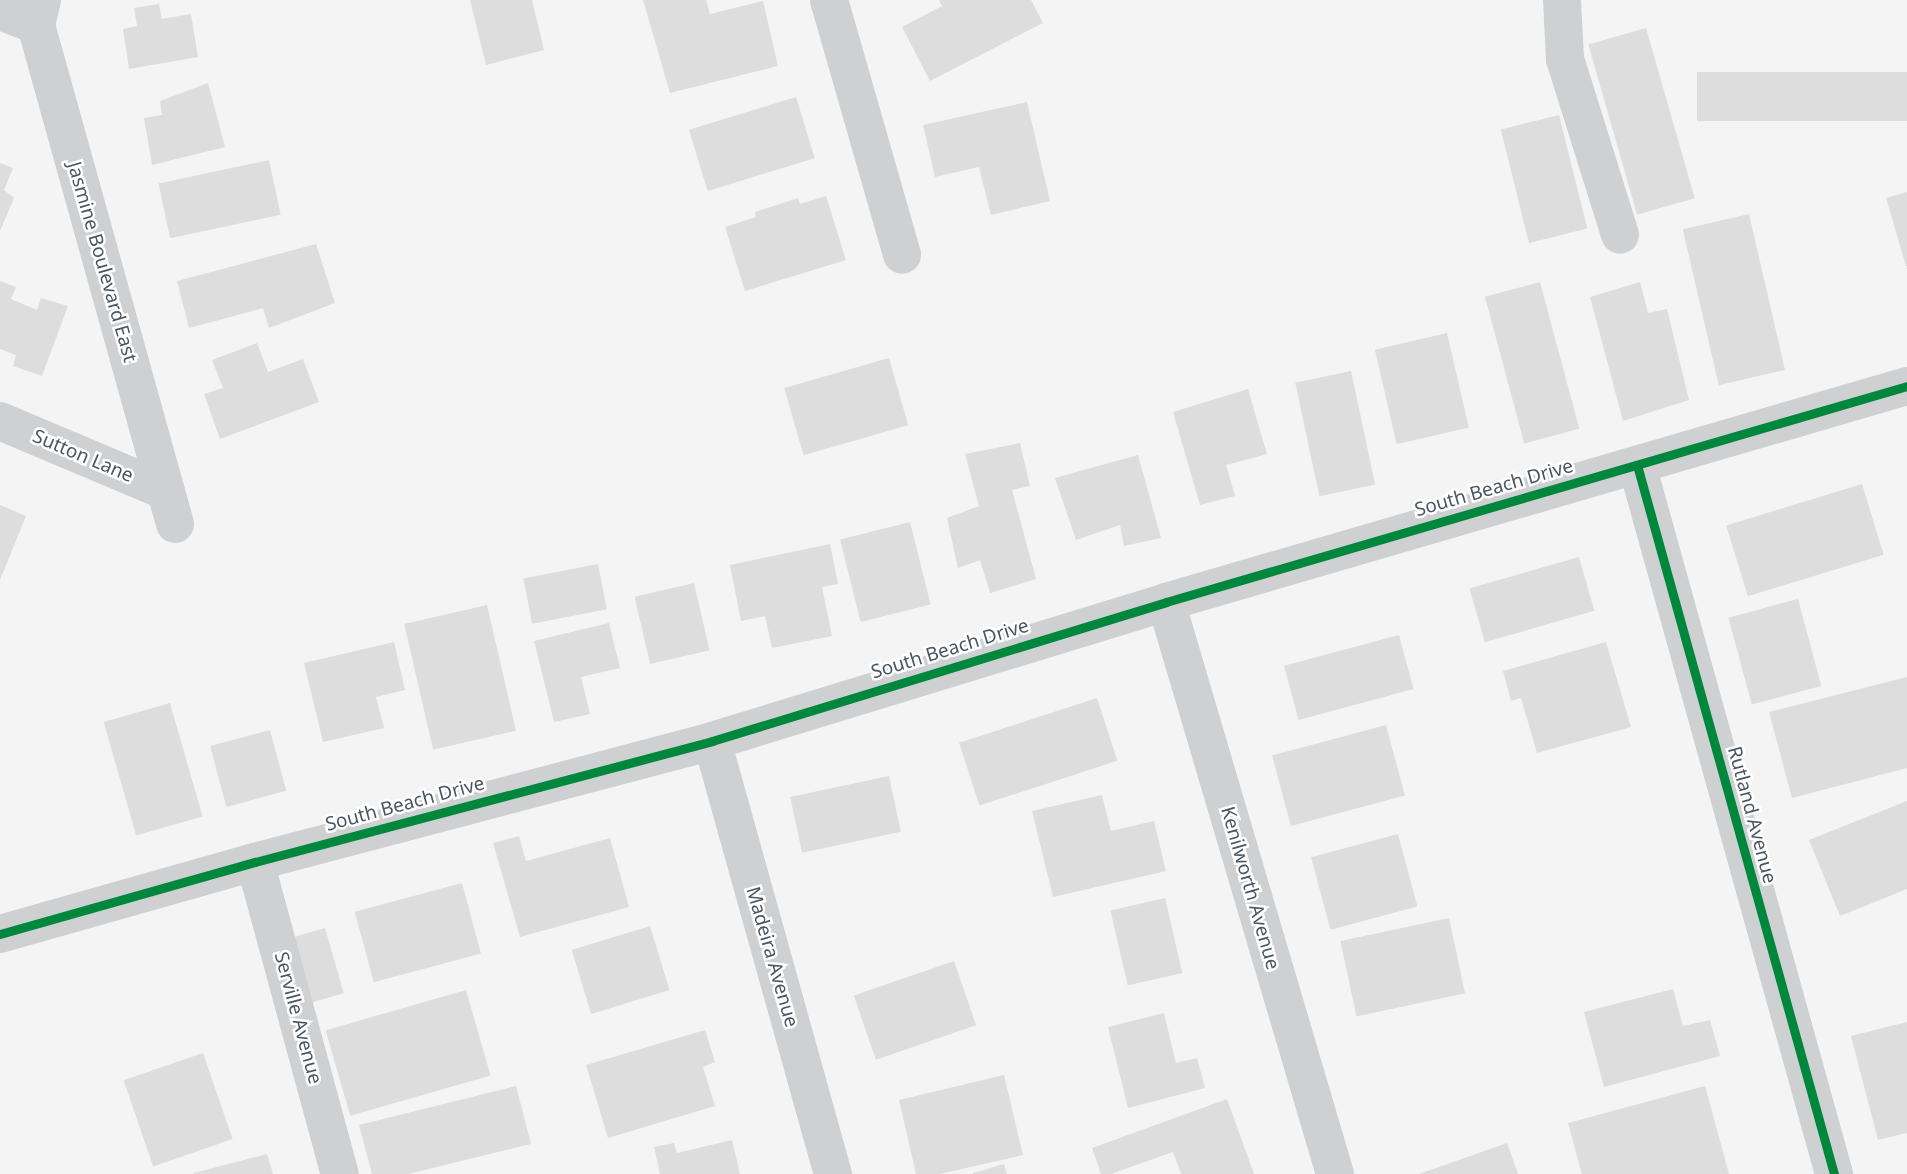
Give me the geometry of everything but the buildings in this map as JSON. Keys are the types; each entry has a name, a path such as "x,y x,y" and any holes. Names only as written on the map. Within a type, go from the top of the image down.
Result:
{"street":[{"path":"828,0 902,255"},
{"path":"1562,0 1565,59 1620,234"},
{"path":"0,11 39,13"},
{"name":"Jasmine Boulevard East","path":"39,13 170,508"},
{"name":"South Beach Drive","path":"0,934 256,862 712,740 1166,602 1907,386"},
{"name":"Sutton Lane","path":"0,421 170,508"},
{"name":"Rutland Avenue","path":"1637,465 1834,1174"},
{"name":"Kenilworth Avenue","path":"1166,602 1335,1174"},
{"name":"Madeira Avenue","path":"712,740 833,1174"},
{"name":"Serville Avenue","path":"256,862 340,1174"}],"cycle path":[{"path":"0,934 255,862 712,741 1166,602 1907,386"},
{"path":"1637,465 1834,1174"}]}
